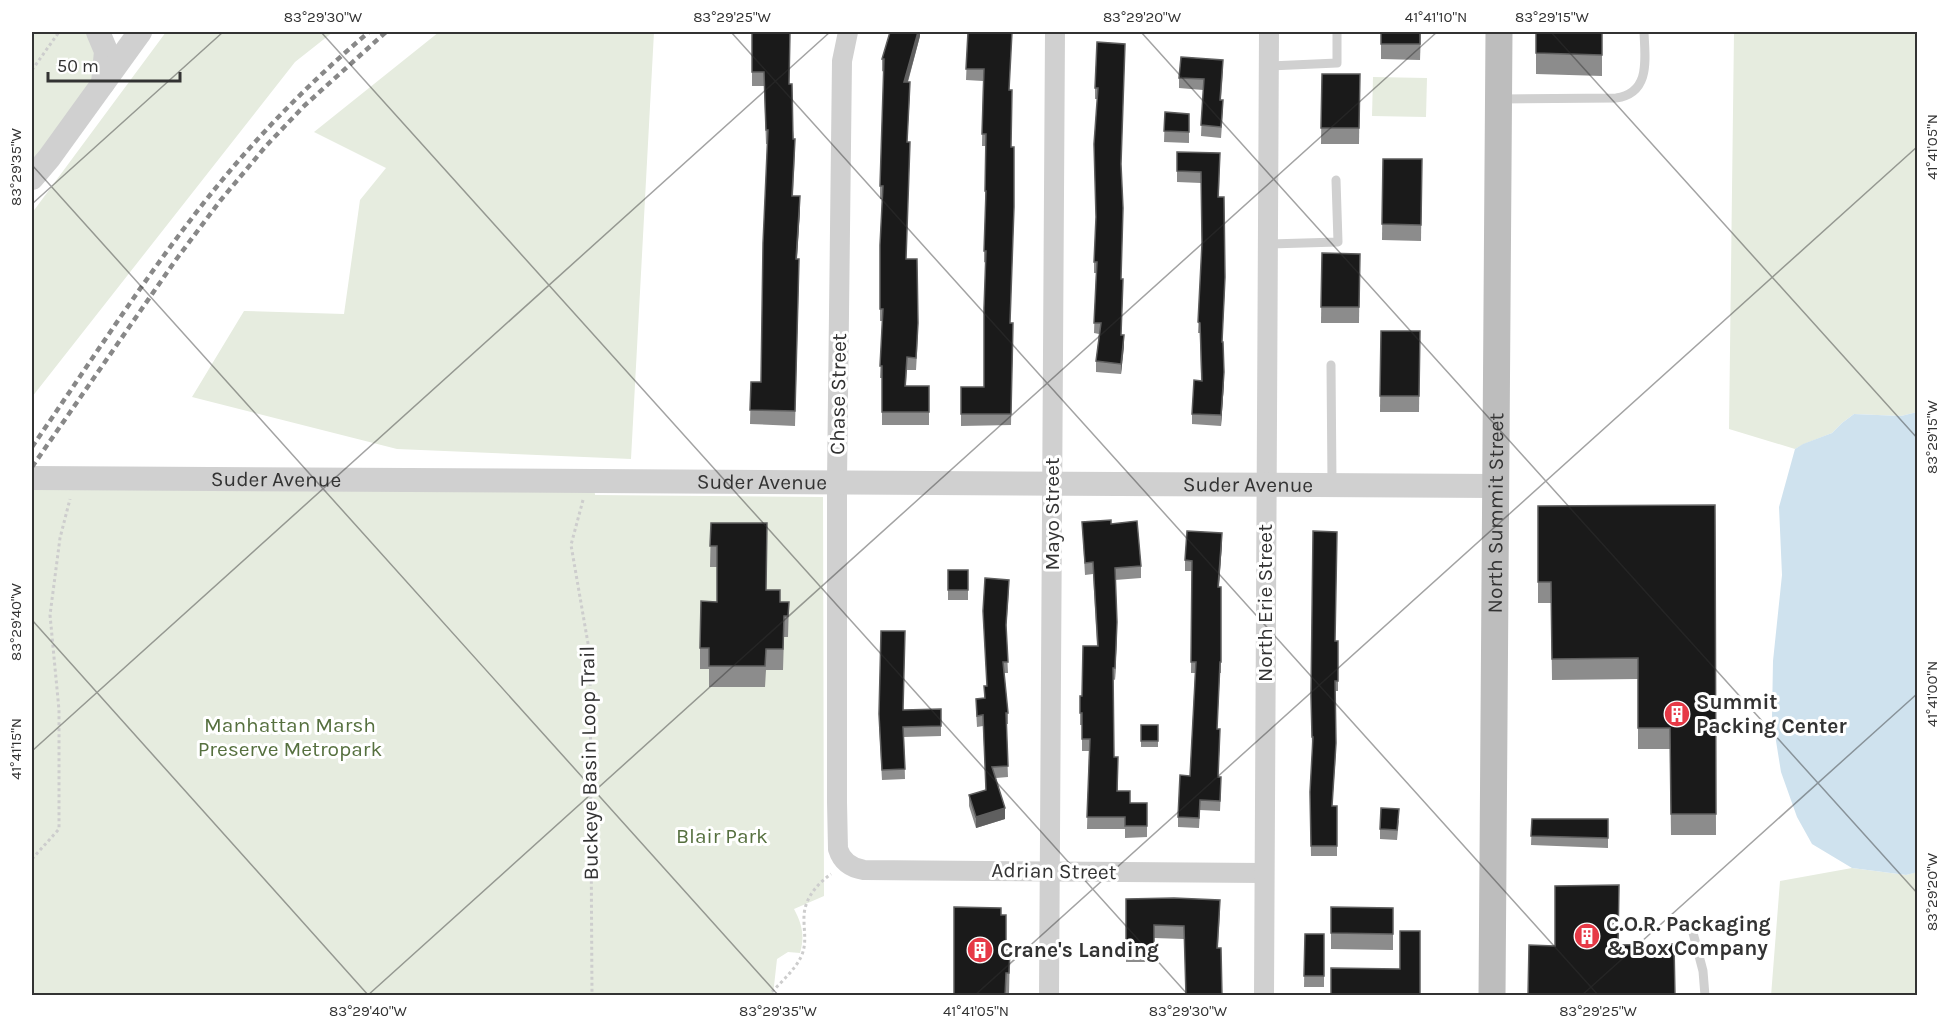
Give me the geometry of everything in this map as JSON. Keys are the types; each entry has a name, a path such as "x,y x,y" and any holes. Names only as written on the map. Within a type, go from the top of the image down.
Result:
{"main road":[{"name":"North Summit Street","path":"1492,996 1499,32"}],"street":[{"path":"99,32 106,51 103,83"},
{"path":"32,178 141,32"},
{"name":"Chase Street","path":"845,862 838,849 837,802 837,482 842,61 848,32"},
{"name":"Mayo Street","path":"1048,996 1055,32"},
{"name":"North Erie Street","path":"1264,996 1269,32"},
{"name":"Suder Avenue","path":"32,478 1495,486"},
{"name":"Adrian Street","path":"845,862 864,870 1264,873"}],"lane":[{"path":"1269,66 1336,63 1337,32"},
{"path":"1499,99 1616,98 1631,94 1640,84 1644,71 1644,32"},
{"path":"1267,244 1338,242 1336,180"},
{"path":"1331,365 1332,485"},
{"path":"1692,929 1703,971 1705,996"}],"path":[{"path":"32,70 59,32"},
{"path":"32,859 59,829 59,710 50,615 60,538 71,498"},
{"name":"Buckeye Basin Loop Trail","path":"584,498 571,545 590,655 592,996"},
{"path":"768,996 801,957 806,942 803,917 809,895 820,882 845,862"}],"green space":[{"path":"32,32 91,32 97,48 92,80 32,162"},
{"path":"166,32 333,32 295,62 32,397 32,213"},
{"path":"439,32 654,32 631,459 397,449 192,397 244,311 344,314 360,200 386,168 314,132"},
{"path":"1734,32 1917,32 1917,412 1901,416 1854,414 1832,433 1795,449 1729,429"},
{"path":"1373,77 1427,78 1426,117 1372,116"},
{"name":"Manhattan Marsh Preserve Metropark","path":"32,481 594,481 595,495 823,497 824,896 794,909 802,930 802,947 800,953 788,952 777,959 773,995 32,996"},
{"path":"1852,868 1906,875 1917,872 1917,995 1771,996 1780,881"}],"water":[{"path":"1917,412 1918,872 1906,875 1852,868 1812,844 1797,817 1781,772 1772,716 1773,661 1782,575 1779,507 1795,449 1832,433 1854,414 1901,416"}],"building":[{"path":"752,32 790,32 789,84 792,84 793,139 795,139 792,196 800,196 796,259 799,259 795,411 750,410 751,382 761,382 763,243 768,130 766,130 764,72 752,72"},
{"path":"890,32 918,32 904,82 910,82 906,259 917,259 918,323 916,358 907,357 905,386 929,386 929,412 882,412 882,366 880,366 883,309 880,309 880,245 883,186 880,186 884,59 882,59"},
{"path":"968,32 1012,32 1009,90 1012,90 1011,147 1014,147 1010,323 1013,323 1011,414 961,414 961,387 984,387 986,134 982,134 984,69 966,69"},
{"path":"1381,32 1420,32 1420,44 1381,44"},
{"path":"1536,32 1602,32 1602,55 1536,53"},
{"path":"1097,42 1125,44 1121,164 1123,208 1121,279 1123,279 1121,335 1124,335 1121,364 1096,361 1101,323 1094,323 1097,262 1094,262 1096,217 1094,144 1098,88 1095,88"},
{"path":"1181,57 1223,60 1220,100 1223,100 1221,127 1201,125 1204,79 1179,78"},
{"path":"1322,74 1360,74 1359,128 1321,128"},
{"path":"1165,112 1189,114 1189,132 1164,131"},
{"path":"1177,152 1220,153 1218,197 1224,197 1225,277 1221,415 1192,414 1194,380 1202,381 1200,323 1198,322 1202,243 1201,172 1177,171"},
{"path":"1383,159 1422,159 1421,225 1382,224"},
{"path":"1322,253 1360,254 1359,307 1321,307"},
{"path":"1381,331 1420,331 1419,396 1380,396"},
{"name":"Summit Packing Center","path":"1715,505 1716,814 1671,814 1670,728 1638,728 1638,658 1552,659 1551,582 1538,582 1538,506"},
{"path":"1111,520 1111,524 1137,521 1141,566 1115,568 1117,622 1115,668 1113,668 1114,757 1118,757 1117,791 1130,791 1130,803 1147,803 1147,826 1125,826 1125,817 1087,817 1090,739 1082,739 1082,713 1080,713 1083,646 1098,646 1093,562 1085,563 1082,522"},
{"path":"711,523 767,523 766,590 780,590 780,602 789,602 788,616 784,616 783,649 766,649 765,666 709,666 709,648 700,648 701,601 717,602 717,546 710,546"},
{"path":"1187,531 1222,533 1218,587 1221,587 1221,662 1217,729 1220,729 1218,777 1221,777 1220,801 1200,800 1199,818 1178,817 1180,775 1190,776 1196,662 1191,662 1192,561 1185,560"},
{"path":"1313,531 1337,532 1335,641 1338,641 1338,681 1335,681 1336,743 1332,806 1337,806 1337,846 1311,846"},
{"path":"948,570 968,570 968,590 948,590"},
{"path":"985,578 1009,580 1006,625 1008,662 1003,662 1008,713 1006,713 1008,766 992,767 1005,808 976,817 969,795 986,790 983,715 977,716 976,699 985,698 984,686 987,686 983,611"},
{"path":"881,631 905,631 903,710 941,709 941,726 903,727 905,769 882,770 879,714"},
{"path":"1141,725 1158,725 1158,741 1141,741"},
{"path":"1381,808 1399,809 1397,830 1380,829"},
{"path":"1532,819 1608,819 1608,838 1531,836"},
{"name":"C.O.R. Packaging & Box Company","path":"1619,885 1618,945 1674,944 1675,996 1528,996 1529,945 1555,946 1555,886"},
{"path":"1126,899 1220,900 1217,948 1221,948 1222,996 1186,996 1184,926 1154,925 1154,949 1126,949"},
{"name":"Crane's Landing","path":"954,907 1001,908 1001,915 1006,915 1006,942 1010,950 1005,996 954,996"},
{"path":"1331,907 1393,908 1393,934 1331,933"},
{"path":"1400,931 1420,931 1420,996 1331,996 1331,968 1400,969"},
{"path":"1305,934 1324,934 1324,976 1304,976"}],"railway":[{"path":"32,447 141,288 210,195 286,109 369,32"},
{"path":"32,467 175,261 220,201 266,146 304,106 386,32"}],"place":[{"name":"Summit Packing Center","path":"1677,714"},
{"name":"C.O.R. Packaging & Box Company","path":"1587,936"},
{"name":"Crane's Landing","path":"980,950"}],"park label":[{"name":"Blair Park","path":"722,836"}]}
